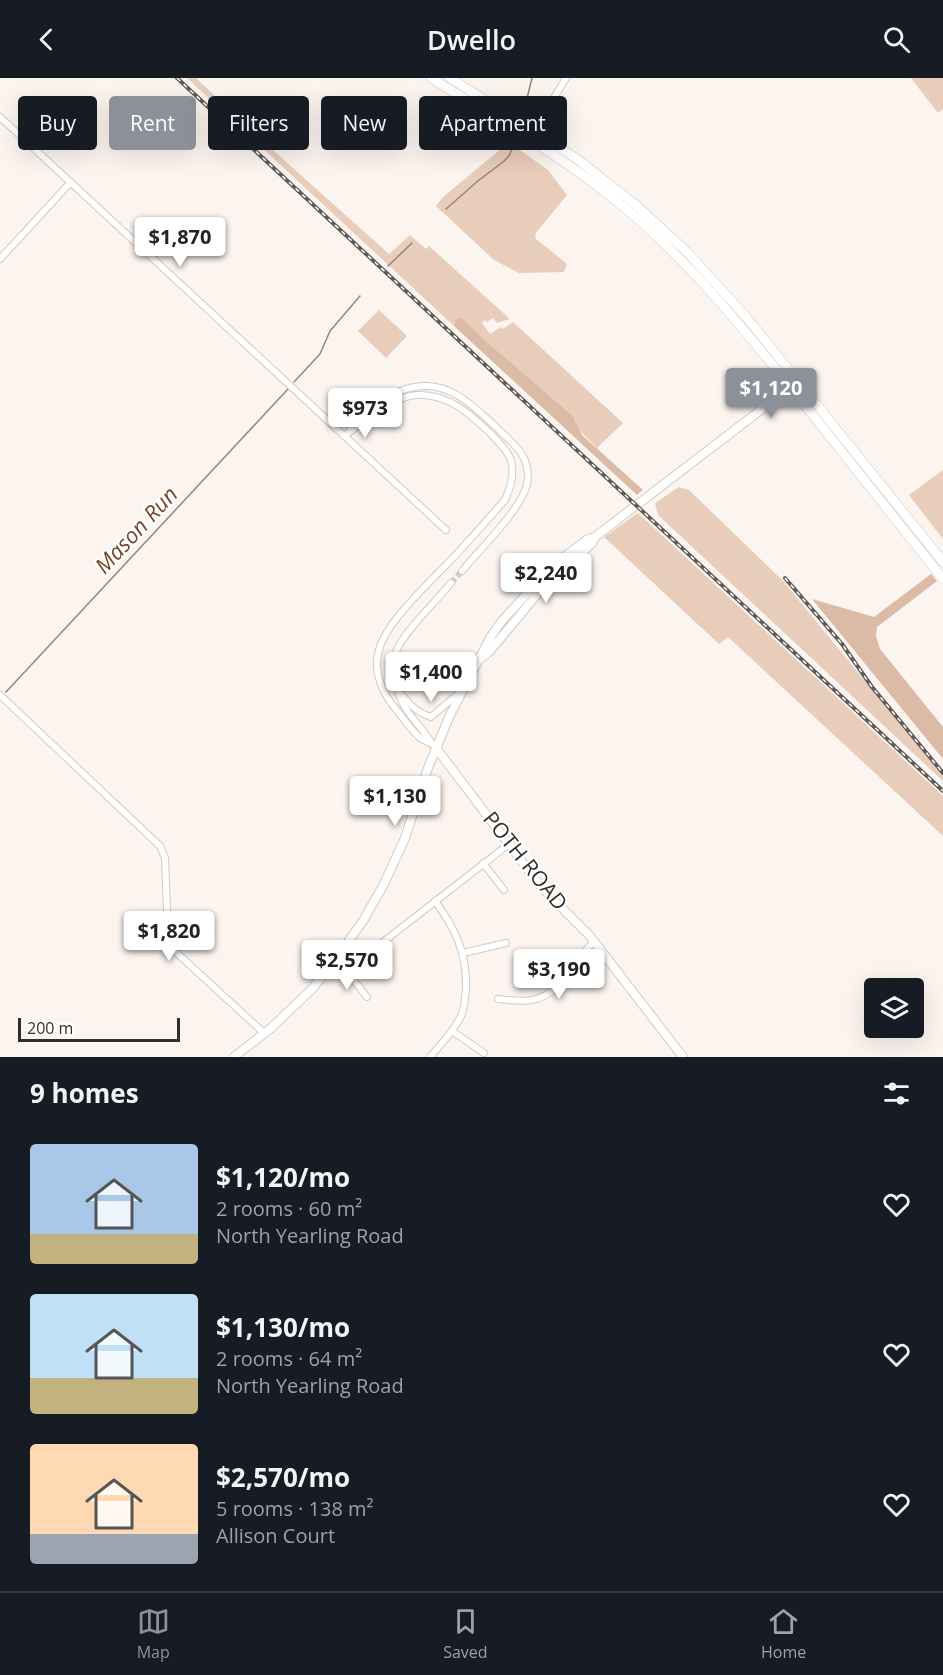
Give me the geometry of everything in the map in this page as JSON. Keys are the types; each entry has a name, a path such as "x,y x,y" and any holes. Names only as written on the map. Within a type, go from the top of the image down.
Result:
{"main road":[{"path":"431,78 463,96"},
{"path":"450,78 476,96"},
{"path":"558,150 595,172 637,206 687,252 741,310 943,579"},
{"path":"234,1057 264,1034 312,988 358,930 384,884 405,838 434,746 481,658 483,648 525,594 588,538 595,537 795,384"},
{"path":"795,384 943,562"},
{"name":"POTH ROAD","path":"434,746 548,894 582,927 683,1057"}],"street":[{"path":"555,96 566,78"},
{"path":"0,117 446,530"},
{"path":"0,259 70,183"},
{"path":"344,436 362,416 386,398 397,392 424,385 436,386 463,398 512,442 522,454 527,468 527,483 523,495 462,571"},
{"path":"344,436 401,399 416,395 434,397 448,400 460,407 503,446 510,459 513,472 511,486 505,500 410,604 387,632 379,650 377,668 382,688 391,705 423,741 434,746"},
{"path":"434,746 403,704 394,678 397,650 451,583"},
{"path":"398,691 412,707 431,717 463,689"},
{"path":"0,695 160,846 165,858 170,944 264,1034"},
{"path":"345,969 509,844"},
{"path":"483,864 504,890"},
{"path":"430,1057 452,1031 464,1005 466,977 464,953 454,929 435,901"},
{"path":"498,999 528,1000 544,996 555,988 579,956 594,942"},
{"path":"464,953 506,943"},
{"path":"332,964 345,969 367,997"},
{"path":"452,1031 484,1053"}],"shaded area":[{"path":"187,78 196,78 215,96 208,98"},
{"path":"911,78 943,78 943,109 938,113"},
{"path":"265,150 273,150 389,254 410,235 426,249 429,246 510,319 497,323 493,318 487,322 485,320 482,323 490,334 513,322 623,423 597,448 578,429 573,416 480,337 463,319 455,320 454,326"},
{"path":"500,150 520,150 548,170 567,195 535,234 536,239 567,264 564,272 519,273 494,260 436,206 443,197"},
{"path":"379,310 407,336 386,358 358,331"},
{"path":"463,319 573,416 582,435 643,490 637,495 454,326 455,320"},
{"path":"943,470 943,539 909,495"},
{"path":"679,487 689,490 783,581 943,776 943,781 658,515 655,503"},
{"path":"638,513 943,796 943,836 728,637 719,644 604,537"},
{"path":"931,574 937,581 877,627 876,636 880,649 943,727 943,759 812,599 874,617"}],"waterway":[{"name":"Mason Run","path":"528,96 532,78"},
{"name":"Mason Run","path":"446,209 503,162 512,150"},
{"name":"Mason Run","path":"388,266 412,243"},
{"name":"Mason Run","path":"294,382 320,354 330,331 360,296"},
{"name":"Mason Run","path":"6,692 288,389"}],"tunnel":[{"path":"451,583 462,571"}],"railway":[{"path":"177,78 943,791"},
{"path":"785,578 842,644 872,687 943,773"}]}
